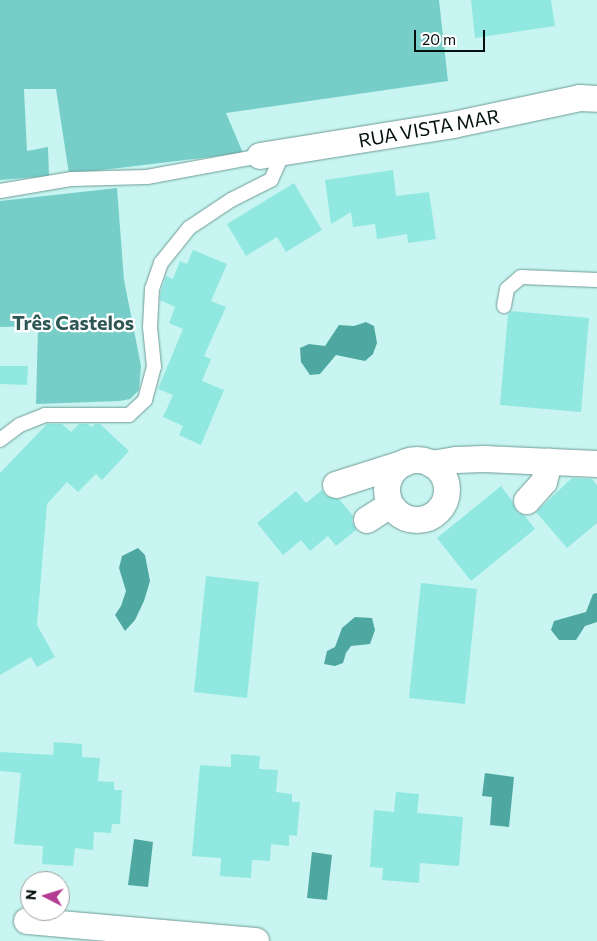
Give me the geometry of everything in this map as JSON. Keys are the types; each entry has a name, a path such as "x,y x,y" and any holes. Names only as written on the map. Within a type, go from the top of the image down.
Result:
{"street":[{"name":"RUA VISTA MAR","path":"272,155 453,125 580,98 597,99"},
{"path":"336,484 416,460 431,464 456,460 597,464"},
{"path":"406,462 390,476 387,486 390,505 404,518 414,520 432,517 439,511 447,494 447,483 442,474 431,464"},
{"path":"527,501 544,482 549,462"},
{"path":"367,520 390,505"},
{"path":"27,921 256,941"}],"lane":[{"path":"0,191 72,179 147,177 272,155 272,180 231,200 189,228 161,263 152,289 150,327 154,367 145,400 129,415 45,415 20,425 0,440"},
{"path":"504,306 507,288 521,277 597,280"}],"shaded area":[{"path":"0,0 439,0 448,81 226,113 243,153 69,174 56,89 24,89 27,151 48,147 49,176 0,180"},
{"path":"117,188 124,280 141,366 139,390 130,399 120,401 36,404 38,326 0,327 0,201"},
{"path":"366,322 374,326 377,343 373,354 365,361 336,355 320,374 310,375 301,362 300,348 309,344 325,346 339,325 354,326"},
{"path":"138,548 145,555 150,581 144,601 135,620 125,631 115,615 121,606 126,591 119,568 122,556"},
{"path":"597,593 597,622 585,626 576,640 559,640 551,630 554,621 586,612 593,594"},
{"path":"355,617 372,618 375,630 370,644 351,646 346,653 343,663 335,666 324,664 327,651 335,647 342,628"},
{"path":"485,773 514,777 509,827 490,825 492,797 482,796"},
{"path":"134,839 153,842 148,887 128,885"},
{"path":"312,852 332,855 327,900 307,898"}],"building":[{"path":"471,0 551,0 555,26 475,38"},
{"path":"393,170 396,196 429,192 436,239 408,243 407,234 377,239 375,224 353,227 351,212 331,224 325,180"},
{"path":"294,183 322,230 286,252 277,237 246,256 227,224"},
{"path":"193,250 227,264 211,301 226,307 204,356 211,359 202,381 224,390 201,445 179,435 183,426 163,417 173,395 158,389 183,329 169,323 175,307 160,300 161,291 166,276 173,279 180,261 187,264"},
{"path":"511,311 589,318 581,412 500,405 508,314"},
{"path":"0,366 28,366 27,385 0,384"},
{"path":"47,424 62,424 71,432 79,424 88,424 92,427 95,424 100,424 129,451 102,480 96,474 78,492 67,482 47,504 37,625 55,657 37,667 31,657 0,675 0,473"},
{"path":"572,478 592,479 597,485 597,523 567,548 536,512"},
{"path":"501,486 512,501 517,512 525,516 535,529 471,581 437,538"},
{"path":"322,490 326,496 339,499 353,516 352,521 356,530 336,546 328,536 310,551 301,540 283,555 257,523 296,491 306,503"},
{"path":"206,576 259,582 247,698 194,692"},
{"path":"421,583 477,589 465,704 409,698"},
{"path":"54,742 82,744 82,757 100,758 98,781 114,782 114,790 122,790 120,824 112,824 111,833 94,832 93,850 75,848 73,866 42,864 43,846 14,844 21,773 0,771 0,752 53,755"},
{"path":"231,754 260,756 259,769 278,770 276,792 292,794 292,802 300,802 297,836 289,835 289,846 271,844 270,861 252,860 251,878 220,876 221,858 192,856 200,765 231,767"},
{"path":"396,792 419,794 417,813 463,817 459,866 420,863 419,883 382,880 383,868 370,867 374,810 394,812"}],"district":[{"name":"Três Castelos","path":"73,322"}]}
